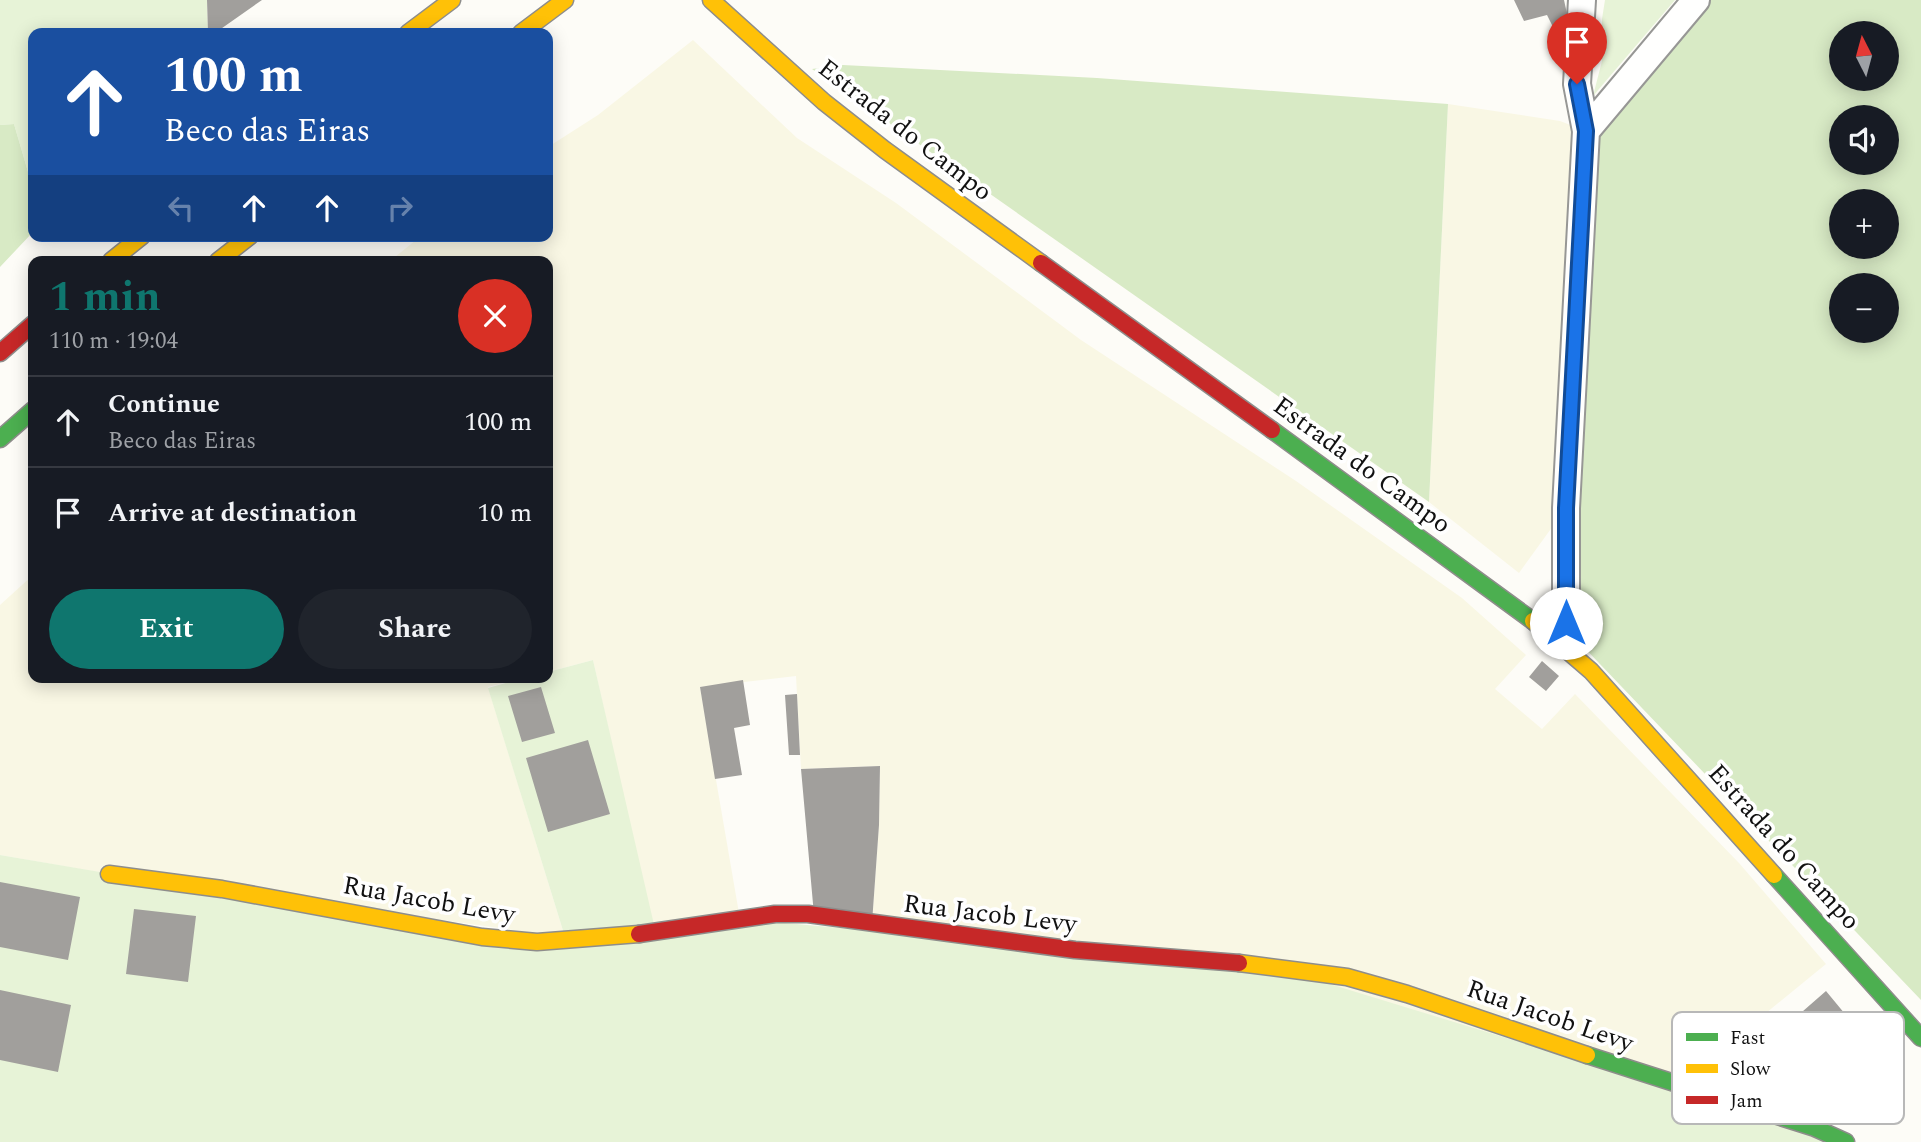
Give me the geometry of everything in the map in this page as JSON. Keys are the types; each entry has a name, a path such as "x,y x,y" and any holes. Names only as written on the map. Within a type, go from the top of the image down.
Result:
{"main road":[{"path":"415,28 452,0"},
{"path":"528,28 565,0"},
{"name":"Estrada do Campo","path":"711,0 824,102 885,150 1480,580 1558,640 1601,682 1898,1012"},
{"path":"117,256 135,242"},
{"path":"224,256 242,242"},
{"path":"0,353 28,328"},
{"path":"0,439 28,414"},
{"name":"Rua Jacob Levy","path":"109,874 222,889 482,937 524,940 591,939 654,933 775,914 808,914 1075,950 1271,966 1347,977 1407,994 1672,1083"},
{"name":"Estrada do Campo","path":"1904,1019 1921,1038"},
{"name":"Rua Jacob Levy","path":"1803,1124 1846,1142"}],"street":[{"path":"1558,640 1566,623 1566,508 1586,131 1577,84 1582,0"},
{"path":"1586,131 1696,0"}],"shaded area":[{"path":"693,40 797,138 896,203 1081,340 1296,481 1462,598 1526,655 1495,689 1542,729 1575,694 1739,863 1826,964 1767,1012 1672,1012 1672,1084 872,923 880,766 801,769 796,676 700,687 740,919 654,933 593,660 553,671 553,256 396,256 414,242 553,242 553,144 598,115"},
{"path":"1448,104 1560,121 1586,131 1566,508 1519,573 1429,502"},
{"path":"28,580 28,683 504,683 488,687 565,937 109,874 0,855 0,605"}],"green space":[{"path":"0,0 207,0 208,28 28,28 28,172 14,124 0,125"},
{"path":"1605,0 1675,0 1593,96 1602,61"},
{"path":"1696,0 1921,0 1921,1000 1577,640 1566,508 1586,131"},
{"path":"843,65 1097,78 1448,104 1429,502 812,69"},
{"path":"14,124 28,172 28,237 0,267 0,125"},
{"path":"593,660 655,929 565,937 488,688 506,683 553,683 553,671"},
{"path":"0,855 482,937 740,919 1271,966 1672,1089 1672,1124 1787,1124 1846,1142 0,1142"}],"building":[{"path":"207,0 262,0 222,28 208,28"},
{"path":"1514,0 1564,0 1571,32 1555,31 1547,15 1524,21"},
{"path":"1542,661 1559,676 1546,691 1529,677"},
{"path":"743,680 750,725 734,728 742,775 715,779 700,687"},
{"path":"541,687 555,733 522,742 508,696"},
{"path":"797,694 800,755 789,755 785,695"},
{"path":"588,740 610,814 548,832 526,758"},
{"path":"880,766 872,923 814,915 801,769"},
{"path":"0,882 80,897 68,960 0,947"},
{"path":"134,909 196,916 188,982 126,974"},
{"path":"0,990 71,1005 58,1072 0,1060"},
{"path":"1826,991 1843,1012 1802,1012"}],"traffic: fast":[{"path":"0,439 28,414"},
{"path":"1272,430 1533,621"},
{"path":"1774,875 1898,1012"},
{"path":"1904,1019 1921,1038"},
{"path":"1587,1055 1672,1082"},
{"path":"1803,1124 1846,1142"}],"traffic: slow":[{"path":"415,28 452,0"},
{"path":"528,28 565,0"},
{"path":"711,0 824,102 885,150 1041,263"},
{"path":"117,256 135,242"},
{"path":"224,256 242,242"},
{"path":"1533,621 1591,671 1774,875"},
{"path":"109,874 222,889 482,937 537,942 639,934"},
{"path":"1239,963 1347,977 1407,994 1587,1055"}],"traffic: jam":[{"path":"1041,263 1272,430"},
{"path":"0,353 28,328"},
{"path":"639,934 775,914 808,914 1075,950 1239,963"}],"route":[{"path":"1566,623 1566,508 1586,131 1577,84"}]}
